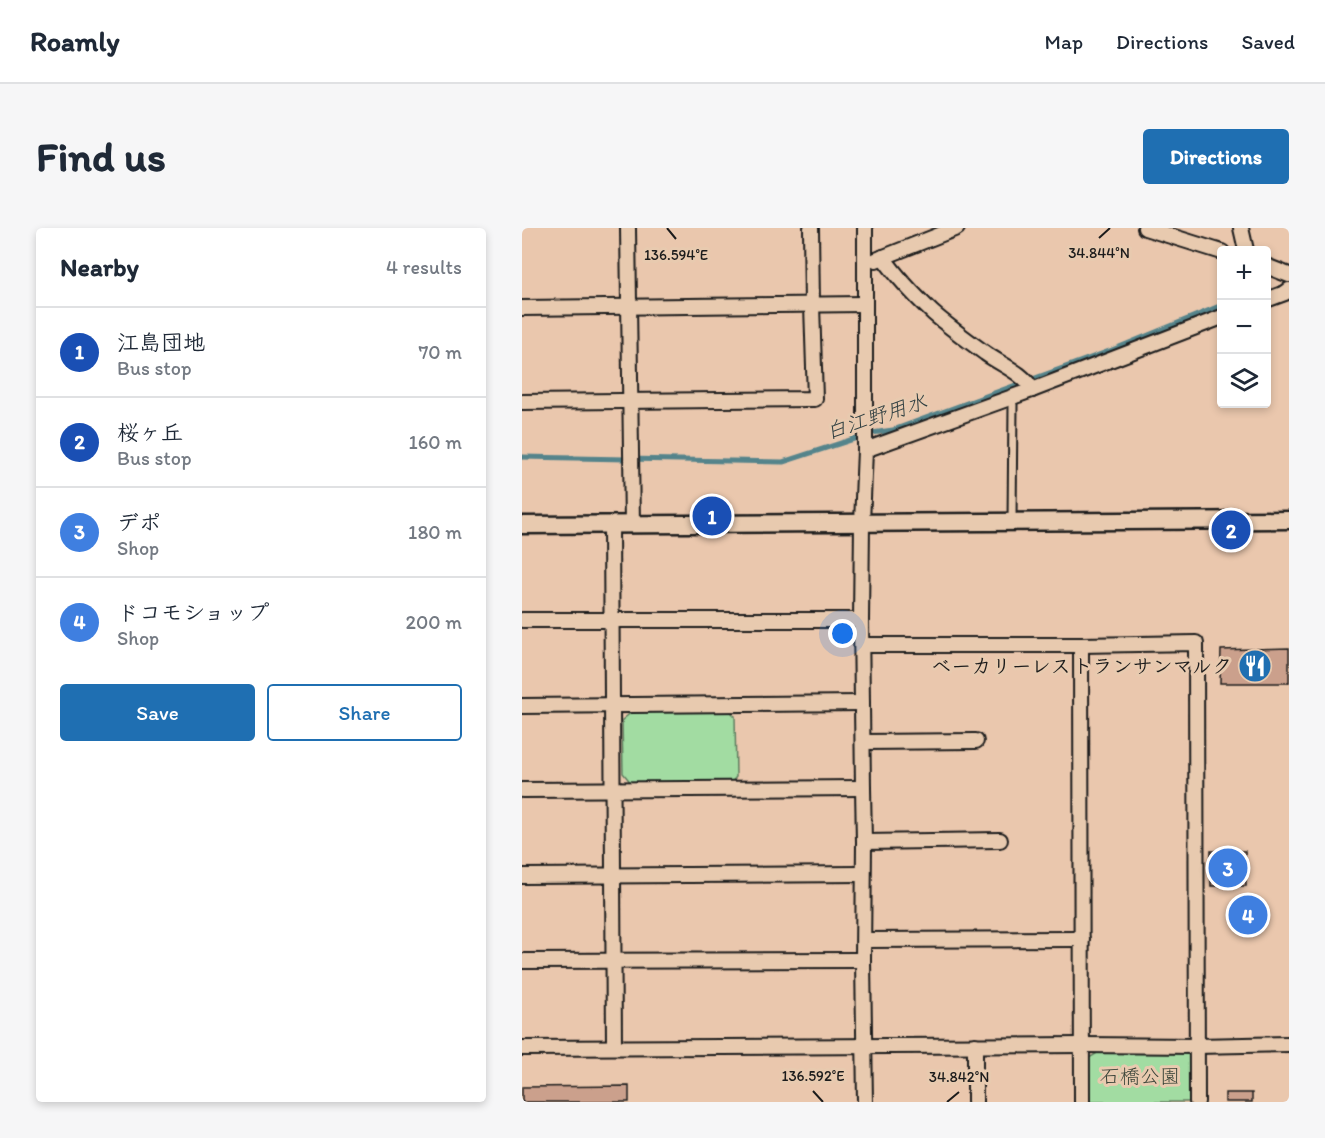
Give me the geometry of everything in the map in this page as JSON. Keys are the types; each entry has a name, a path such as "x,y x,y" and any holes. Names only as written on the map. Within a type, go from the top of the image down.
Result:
{"street":[{"path":"628,228 632,525"},
{"path":"522,402 815,399 812,228"},
{"path":"865,228 865,441 861,620 865,1102"},
{"path":"865,264 957,228"},
{"path":"1145,228 1166,231 1217,250"},
{"path":"1241,228 1245,246"},
{"path":"883,257 892,271 933,313 1027,384"},
{"path":"1271,268 1289,275"},
{"path":"1271,298 1289,290"},
{"path":"522,308 865,304"},
{"path":"865,441 1010,398 1027,384 1217,318"},
{"path":"522,525 1289,520"},
{"path":"611,525 614,1047"},
{"path":"522,620 861,620"},
{"path":"862,645 1196,643 1197,1102"},
{"path":"1081,645 1082,1102"},
{"path":"522,706 862,703"},
{"path":"863,742 976,741"},
{"path":"522,790 862,788"},
{"path":"864,842 1000,840"},
{"path":"522,876 863,874"},
{"path":"864,940 1082,939"},
{"path":"522,962 863,960"},
{"path":"522,1048 1289,1044"},
{"path":"975,1045 975,1102"}],"lane":[{"path":"1010,398 1013,405 1012,521"}],"green space":[{"path":"730,711 735,716 736,777 730,784 632,784 623,773 622,720 632,712"},
{"name":"石橋公園","path":"1186,1051 1190,1057 1190,1102 1089,1102 1089,1058 1099,1052"}],"building":[{"name":"ベーカリーレストランサンマルク","path":"1289,648 1289,683 1220,683 1221,650"},
{"path":"1211,851 1245,851 1246,886 1211,886"},
{"path":"629,1086 629,1102 522,1102 522,1087"},
{"path":"1225,1093 1252,1093 1252,1102 1225,1102"}],"waterway":[{"name":"白江野用水","path":"522,457 783,462 872,433 893,430 1112,350 1217,307"}],"place":[{"name":"江島団地","path":"712,516"},
{"name":"桜ヶ丘","path":"1231,530"},
{"name":"ベーカリーレストランサンマルク","path":"1255,666"},
{"name":"デポ","path":"1228,868"},
{"name":"ドコモショップ","path":"1248,915"}]}
